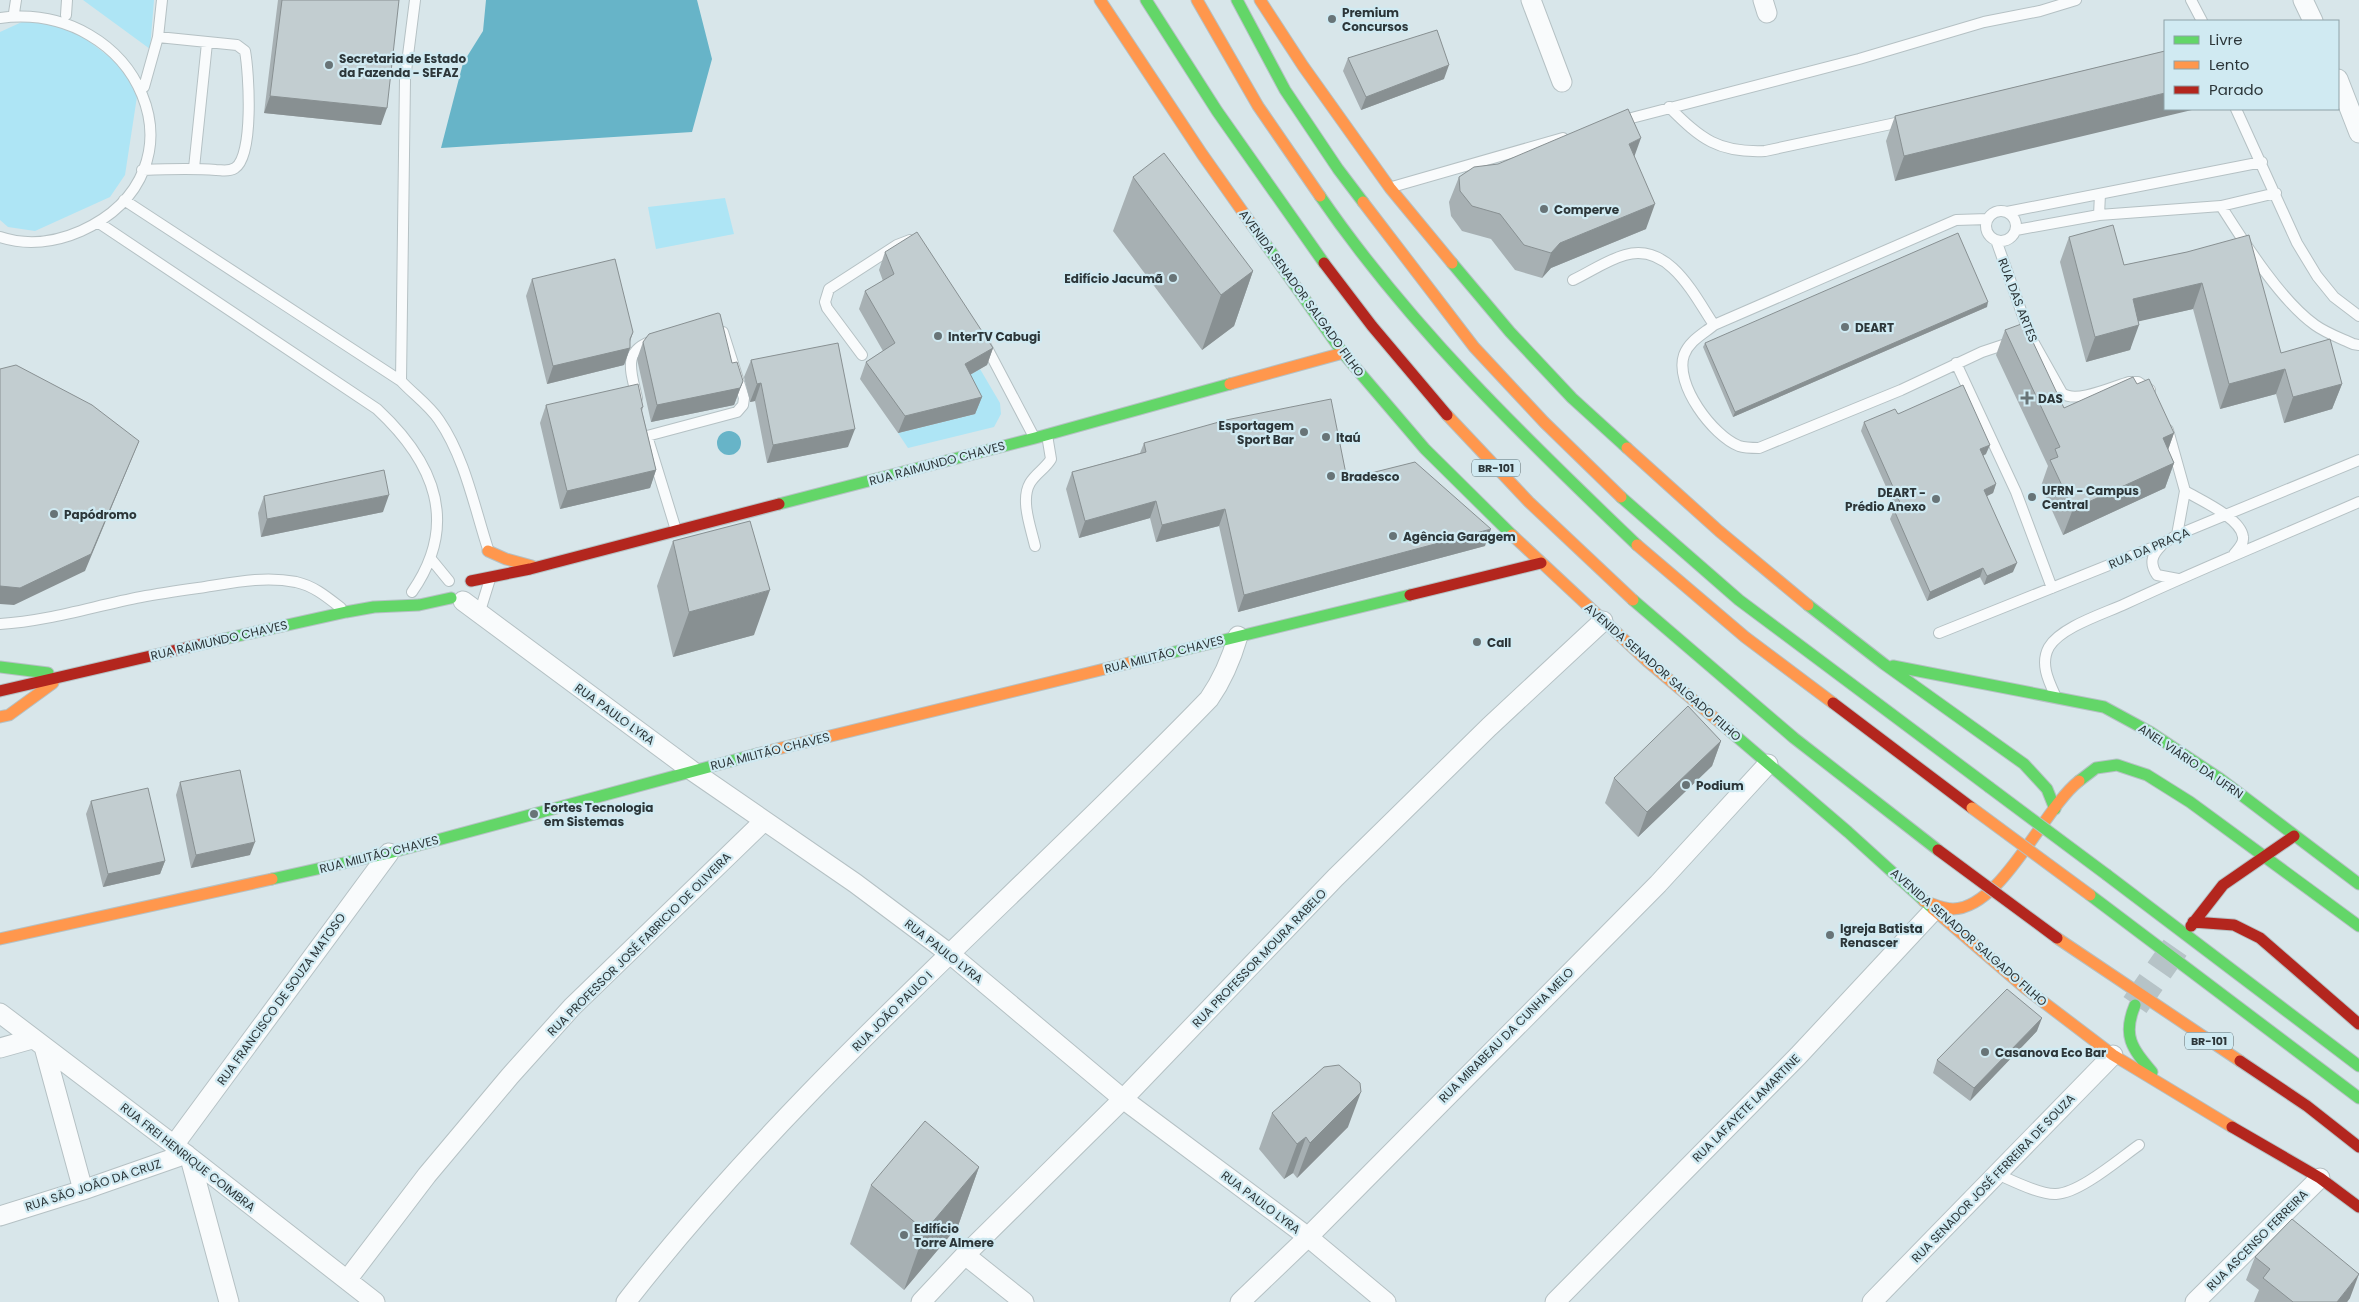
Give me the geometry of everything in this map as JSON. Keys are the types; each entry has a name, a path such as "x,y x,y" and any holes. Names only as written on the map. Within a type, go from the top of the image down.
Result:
{"main road":[{"name":"AVENIDA SENADOR SALGADO FILHO","path":"1100,0 1202,154 1343,353 1425,449 1541,564 1647,661 1848,832 2025,988 2113,1055 2168,1090 2320,1178 2359,1207"},
{"name":"BR-101","path":"1146,0 1214,110 1277,199 1387,344 1458,429 1595,566 1717,675 1901,822 2057,938 2306,1106 2359,1147"},
{"path":"1197,0 1258,106 1322,199 1383,282 1466,377 1588,500 1646,553 1745,637 2359,1098"},
{"path":"1237,0 1285,90 1338,169 1474,347 1544,422 1612,490 1739,600 2359,1066"},
{"path":"1260,0 1303,66 1390,188 1510,332 1572,398 1718,530 1806,604 1884,664 2024,764 2047,790 2052,812"},
{"name":"RUA RAIMUNDO CHAVES","path":"471,600 489,568 534,568 1035,438 1343,353"},
{"path":"489,568 506,559 534,568"},
{"name":"RUA MILITÃO CHAVES","path":"0,939 389,853 691,770 1541,564"},
{"name":"RUA RAIMUNDO CHAVES","path":"374,607 460,576 471,600"},
{"path":"442,584 447,590 471,600"},
{"name":"RUA RAIMUNDO CHAVES","path":"0,691 65,674 346,612 374,607 471,600"},
{"name":"ANEL VIÁRIO DA UFRN","path":"1884,664 2104,707 2150,732 2219,778 2359,884"},
{"name":"RUA RAIMUNDO CHAVES","path":"0,667 65,674"},
{"name":"RUA RAIMUNDO CHAVES","path":"0,717 9,715 65,674"},
{"path":"1929,905 1954,909 1978,902 1990,894 2076,782 2088,773 2114,764 2129,767 2165,785 2359,926"},
{"path":"2294,836 2223,885 2192,924 2213,922 2234,925 2260,938 2359,1024"},
{"path":"2135,1005 2127,1026 2129,1042 2168,1090"}],"street":[{"path":"1531,0 1562,82"},
{"path":"2303,0 2313,20"},
{"path":"2339,81 2359,132"},
{"name":"RUA PAULO LYRA","path":"471,600 691,770 855,883 950,954 1123,1099 1308,1237 1386,1302"},
{"name":"RUA PROFESSOR MOURA RABELO","path":"921,1302 965,1255 1123,1099 1335,878 1489,727 1604,621"},
{"name":"RUA JOÃO PAULO I","path":"626,1302 671,1244 741,1164 950,954 1210,699 1229,665 1238,636"},
{"name":"RUA MIRABEAU DA CUNHA MELO","path":"1240,1302 1308,1237 1658,884 1768,764"},
{"name":"RUA PROFESSOR JOSÉ FABRICIO DE OLIVEIRA","path":"347,1280 427,1175 560,1021 764,821"},
{"name":"RUA FRANCISCO DE SOUZA MATOSO","path":"183,1152 389,853"},
{"name":"RUA LAFAYETE LAMARTINE","path":"1555,1302 1798,1056 1929,905"},
{"name":"RUA FREI HENRIQUE COIMBRA","path":"0,1013 183,1152 375,1302"},
{"path":"0,1048 38,1043 83,1190"},
{"name":"RUA SENADOR JOSÉ FERREIRA DE SOUZA","path":"1872,1302 2113,1055"},
{"path":"183,1152 229,1302"},
{"name":"RUA SÃO JOÃO DA CRUZ","path":"0,1216 83,1190 183,1152"},
{"name":"RUA ASCENSO FERREIRA","path":"2195,1302 2320,1178"},
{"path":"965,1255 1024,1302"}],"lane":[{"path":"14,13 16,0"},
{"path":"66,15 67,0"},
{"path":"144,87 158,37 162,0"},
{"path":"402,381 405,79 415,0"},
{"path":"1612,124 1669,107 1859,59 1984,22 2040,11 2076,0"},
{"path":"2191,0 2201,20"},
{"path":"0,18 14,13 40,11 66,15 91,26 114,41 132,62 144,87 151,129 148,150 142,170 124,200 99,223 66,238 31,242 0,237"},
{"path":"142,170 234,169 240,163 246,137 249,88 245,51 237,44 207,43 158,37"},
{"path":"194,168 207,43"},
{"path":"1669,107 1693,131 1710,143 1744,152 1765,152 1916,119"},
{"path":"2236,110 2262,162 2297,243 2317,276 2334,297 2359,316"},
{"path":"1390,188 1574,134"},
{"path":"2007,212 2013,216 2016,230 2012,237 2004,241 1996,240 1989,235 1986,228 1988,219 1996,212 2007,212 2262,162"},
{"path":"2016,230 2099,215 2221,206 2276,193"},
{"path":"2099,215 2100,194"},
{"path":"124,200 402,381 438,419 457,453 489,568 471,600"},
{"path":"2221,206 2259,264 2289,300 2313,324 2353,344 2359,345"},
{"path":"1988,219 1956,220 1714,325 1691,342 1684,356 1684,379 1694,402 1717,430 1739,446 1759,448 1901,390 1982,352 2030,336"},
{"path":"99,223 377,409 400,430 414,450 432,488 437,512 438,531 431,559 412,592"},
{"path":"862,355 828,308 826,295 829,290 897,244 911,239 919,246"},
{"name":"RUA DAS ARTES","path":"1996,240 2030,336 2055,383 2066,396 2079,398 2129,382 2138,382 2150,390 2157,404"},
{"path":"1573,280 1626,255 1636,254 1665,260 1685,282 1714,325"},
{"path":"676,531 646,432 737,412 743,405 744,398 724,333 720,327 712,323"},
{"path":"978,333 1035,438"},
{"path":"640,408 630,371 630,357 640,344 667,336"},
{"path":"1956,363 2016,492 2052,588"},
{"path":"2164,422 2185,491 2176,535"},
{"path":"1035,546 1026,494 1030,484 1051,459 1047,434"},
{"name":"RUA DA PRAÇA","path":"1939,633 2164,543 2176,535 2359,460"},
{"path":"2185,491 2226,516 2239,527 2243,539 2241,546 2233,556"},
{"path":"2056,698 2046,675 2045,658 2049,647 2065,632 2178,579 2359,502"},
{"path":"2164,543 2154,553 2151,564 2157,574 2178,579"},
{"path":"431,559 442,584"},
{"path":"0,624 25,623 70,615 141,597 253,579 274,579 309,586 322,593 346,612"},
{"path":"1997,1174 2027,1187 2056,1194 2088,1182 2139,1145"}],"shaded area":[{"path":"83,0 154,0 150,49"},
{"path":"486,0 697,0 712,59 692,132 441,148 463,63 483,31"},
{"path":"35,16 61,20 124,68 138,90 125,175 110,197 35,231 8,227 0,220 0,32"},
{"path":"725,198 734,234 656,249 648,207"},
{"path":"980,369 1000,403 1001,414 994,427 908,448 898,433 975,414 959,381"},
{"path":"729,431 738,434 741,443 738,452 729,455 720,452 717,443 720,434"}],"building":[{"name":"Secretaria de Estado da Fazenda - SEFAZ","path":"282,0 399,0 387,108 270,96"},
{"path":"1437,30 1449,65 1366,97 1348,58"},
{"path":"2164,51 2164,93 1904,156 1895,116"},
{"name":"Comperve","path":"1628,109 1641,138 1629,144 1655,204 1560,243 1551,253 1524,245 1500,214 1472,206 1460,191 1459,177 1474,167 1498,164"},
{"path":"1164,153 1253,271 1221,295 1133,177"},
{"path":"2113,225 2124,265 2187,252 2249,235 2281,353 2330,339 2342,384 2293,397 2285,369 2229,384 2202,283 2133,299 2139,325 2095,337 2069,237"},
{"name":"InterTV Cabugi","path":"917,232 993,348 965,364 982,397 905,416 866,362 895,343 865,291 894,274 885,252"},
{"name":"DEART","path":"1958,233 1988,302 1735,412 1705,343"},
{"path":"615,259 633,332 630,339 630,348 553,366 532,279"},
{"path":"718,313 720,314 732,363 737,362 743,381 740,388 657,405 643,342 649,334"},
{"path":"2024,323 2064,408 2133,377 2137,384 2149,379 2174,433 2163,438 2174,463 2073,509 2050,460 2058,457 2055,449 2060,447 2005,330"},
{"path":"838,343 855,429 773,445 761,383 757,384 751,360"},
{"name":"Papódromo","path":"16,365 92,405 139,441 91,554 20,588 0,586 0,369"},
{"path":"638,384 643,407 641,408 656,470 567,491 546,405"},
{"name":"DEART - Prédio Anexo","path":"1963,385 1990,445 1980,449 1996,484 1984,490 2017,563 1987,576 1983,568 1930,592 1894,510 1902,507 1864,422 1895,409 1898,414"},
{"path":"1331,399 1347,479 1415,462 1491,529 1244,595 1225,509 1162,525 1156,501 1085,521 1072,472 1146,452 1144,443 1226,420"},
{"path":"384,470 389,495 267,519 264,496"},
{"path":"750,521 770,590 689,612 673,541"},
{"path":"1688,706 1721,741 1647,812 1614,778"},
{"path":"240,770 255,842 196,855 180,782"},
{"path":"148,788 165,861 108,874 91,801"},
{"name":"Casanova Eco Bar","path":"2007,989 2042,1018 1974,1088 1937,1060"},
{"path":"1339,1065 1360,1083 1361,1092 1310,1143 1306,1137 1297,1144 1272,1113 1324,1067"},
{"path":"925,1121 979,1167 925,1231 871,1185"},
{"path":"2292,1219 2359,1274 2337,1302 2293,1302 2263,1278 2270,1269 2255,1257"}],"tunnel":[{"path":"2135,1005 2184,935"}],"traffic: fast":[{"path":"1146,0 1217,111 1324,263"},
{"path":"1237,0 1285,90 1338,169 1363,202"},
{"path":"1320,196 1391,290 1430,335 1510,421 1637,545"},
{"path":"1252,225 1343,353 1425,449 1512,535"},
{"path":"1452,263 1510,332 1572,398 1627,448"},
{"path":"779,504 1035,438 1230,384"},
{"path":"1621,497 1739,600 1989,787"},
{"path":"1129,663 1410,595"},
{"path":"224,639 346,612 374,607 419,605 451,598"},
{"path":"1633,600 1794,738 1938,850"},
{"path":"1808,605 1884,664 2024,764 2047,789 2055,809"},
{"path":"1893,666 2104,707 2150,732 2219,778 2359,884"},
{"path":"0,667 48,673"},
{"path":"1730,731 1848,832 1933,909"},
{"path":"272,879 389,853 757,754"},
{"path":"2079,781 2096,768 2117,765 2147,775 2190,802 2359,926"},
{"path":"1989,787 2107,875"},
{"path":"2107,875 2359,1066"},
{"path":"2090,895 2359,1098"},
{"path":"2135,1005 2129,1025 2131,1041 2139,1056 2152,1072"}],"traffic: slow":[{"path":"1100,0 1202,154 1252,225"},
{"path":"1197,0 1258,106 1320,196"},
{"path":"1260,0 1303,66 1390,188 1452,263"},
{"path":"1363,202 1474,347 1544,422 1621,497"},
{"path":"1230,384 1343,353"},
{"path":"1447,415 1529,502 1633,600"},
{"path":"1627,448 1719,531 1808,605"},
{"path":"1512,535 1647,661 1730,731"},
{"path":"1637,545 1745,637 1833,703"},
{"path":"488,551 506,559 532,566"},
{"path":"757,754 1129,663"},
{"path":"0,717 9,715 53,683"},
{"path":"1924,901 1953,909 1971,904 1988,893 2021,855 2065,794 2079,781"},
{"path":"1972,808 2090,895"},
{"path":"0,939 272,879"},
{"path":"1933,909 2025,988 2113,1055 2232,1127"},
{"path":"2057,938 2240,1061"}],"traffic: jam":[{"path":"1324,263 1372,326 1447,415"},
{"path":"471,581 530,569 779,504"},
{"path":"1410,595 1541,563"},
{"path":"0,691 224,639"},
{"path":"1833,703 1972,808"},
{"path":"2191,926 2223,885 2294,836"},
{"path":"1938,850 2057,938"},
{"path":"2193,922 2234,925 2260,938 2359,1024"},
{"path":"2240,1061 2307,1106 2359,1147"},
{"path":"2232,1127 2320,1178 2359,1207"}],"place":[{"name":"Premium Concursos","path":"1332,19"},
{"name":"Secretaria de Estado da Fazenda - SEFAZ","path":"329,65"},
{"name":"Comperve","path":"1544,209"},
{"name":"Edifício Jacumã","path":"1173,278"},
{"name":"DEART","path":"1845,327"},
{"name":"InterTV Cabugi","path":"938,336"},
{"name":"DAS","path":"2027,398"},
{"name":"Esportagem Sport Bar","path":"1304,432"},
{"name":"Itaú","path":"1326,437"},
{"name":"Bradesco","path":"1331,476"},
{"name":"UFRN - Campus Central","path":"2032,497"},
{"name":"DEART - Prédio Anexo","path":"1936,499"},
{"name":"Papódromo","path":"54,514"},
{"name":"Agência Garagem","path":"1393,536"},
{"name":"Call","path":"1477,642"},
{"name":"Podium","path":"1686,785"},
{"name":"Fortes Tecnologia em Sistemas","path":"534,814"},
{"name":"Igreja Batista Renascer","path":"1830,935"},
{"name":"Casanova Eco Bar","path":"1985,1052"},
{"name":"Edifício Torre Almere","path":"904,1235"}]}
